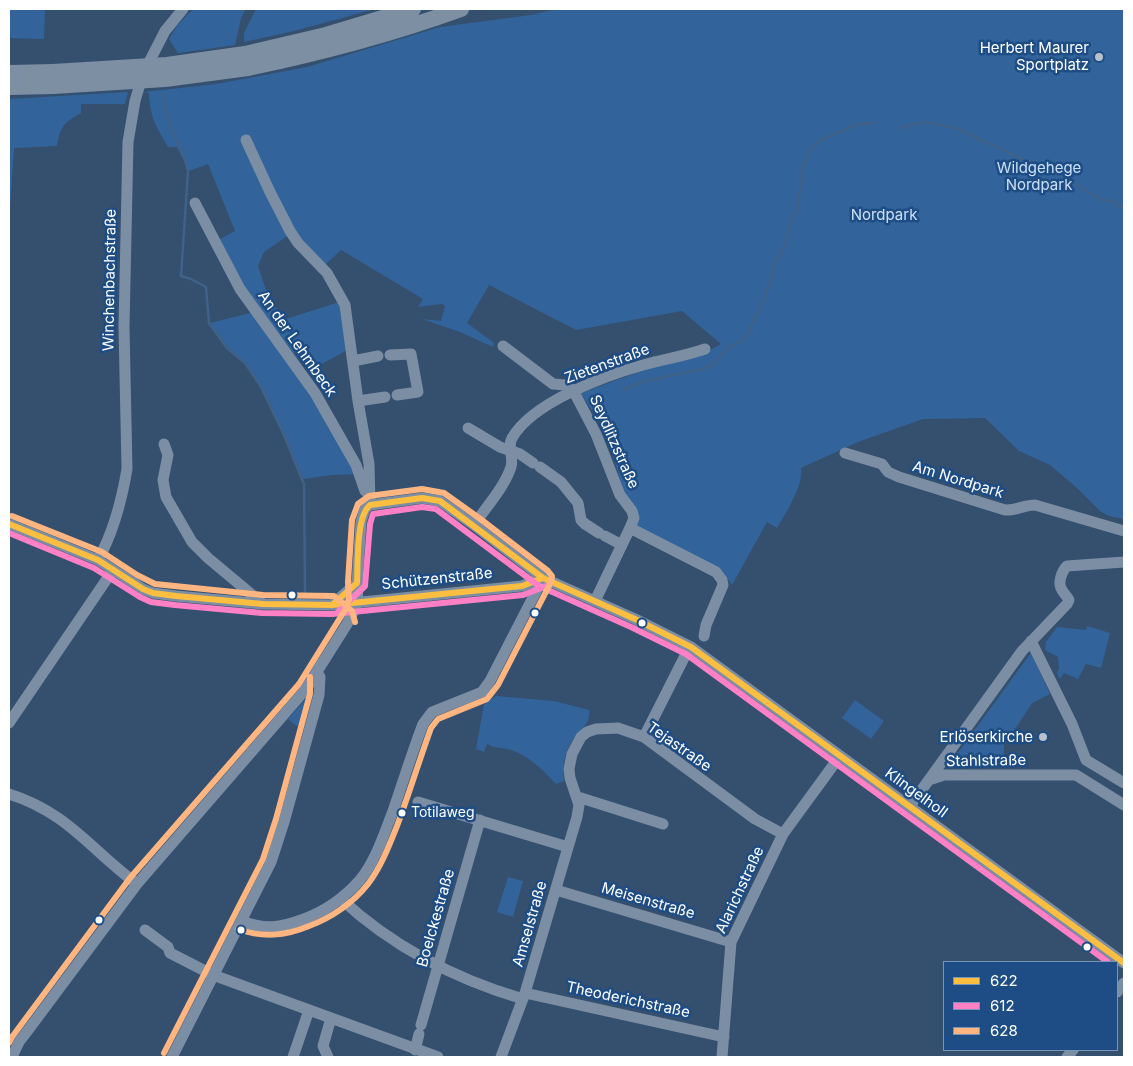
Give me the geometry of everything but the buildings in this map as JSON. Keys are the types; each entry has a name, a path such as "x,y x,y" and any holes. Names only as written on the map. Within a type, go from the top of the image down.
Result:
{"highway":[{"path":"247,61 413,9"},
{"path":"9,87 53,79 167,65 247,61 327,50 424,22 461,9"},
{"path":"9,73 53,79"}],"street":[{"name":"Winchenbachstraße","path":"98,560 105,547 113,522 127,469 124,327 128,142 135,101 143,74 165,31 183,9"},
{"path":"12,1057 19,1042 137,884 306,688 347,624 358,602 356,583 361,522 365,509 370,505 369,464 346,312 343,300 327,273 298,243 290,231 246,140"},
{"name":"An der Lehmbeck","path":"195,203 240,289 315,393 356,465 370,505"},
{"name":"Seydlitzstraße","path":"503,346 553,384 565,385 573,390 596,434 620,496 632,511 634,518 630,528"},
{"name":"Zietenstraße","path":"474,525 511,468 510,444 512,438 524,423 544,407 573,390 642,366 706,349"},
{"path":"358,401 418,392 411,354 390,355"},
{"path":"353,361 378,356"},
{"path":"468,428 500,447 537,465 561,482 578,503 581,520 602,535 622,544"},
{"path":"164,444 168,455 163,480 166,497 192,542 208,558 263,604"},
{"name":"Am Nordpark","path":"845,453 882,464 888,472 898,477 1004,510 1035,505 1124,531"},
{"name":"Klingelholl","path":"370,505 422,498 440,502 474,525 543,578 645,624 698,642 840,756 1124,963"},
{"name":"Schützenstraße","path":"9,524 98,560 143,589 153,593 263,604 332,605 522,586 543,578"},
{"path":"594,601 630,528 716,572 722,580 723,585 698,642 687,652 644,737"},
{"path":"929,780 1017,658 1069,600 1061,589 1061,579 1065,568 1067,566 1124,562"},
{"path":"9,723 113,570"},
{"path":"241,921 256,927 270,928 308,917 341,899 361,878 369,867 385,831 423,724 432,712 482,692 490,681 543,578"},
{"path":"347,624 345,616 332,605 356,583"},
{"path":"1032,641 1068,716 1086,760 1124,783"},
{"path":"174,1057 213,975 271,862 284,822 319,694 320,677 317,672"},
{"name":"Tejastraße","path":"578,797 570,778 569,769 572,754 581,737 587,732 596,729 625,730 644,737 755,819 783,834"},
{"name":"Alarichstraße","path":"722,1057 731,942 783,834 840,756"},
{"path":"1086,760 1076,775 1124,805"},
{"name":"Stahlstraße","path":"910,806 929,780 944,775 1076,775"},
{"path":"9,794 32,802 64,821 137,884"},
{"path":"398,797 568,847"},
{"path":"578,797 663,824"},
{"name":"Amselstraße","path":"501,1057 524,996 556,890 577,817 578,797"},
{"name":"Boelckestraße","path":"415,1050 480,820"},
{"name":"Meisenstraße","path":"556,890 731,942"},
{"name":"Theoderichstraße","path":"341,899 376,929 401,946 438,967 476,984 524,996 724,1037"},
{"path":"145,930 168,947 170,953 213,975 438,1057"},
{"path":"293,1057 309,1010"},
{"path":"328,1057 323,1046 331,1018"}],"green space":[{"path":"9,9 45,9 44,39 9,38"},
{"path":"193,9 246,9 241,18 235,45 178,53 169,39 177,26"},
{"path":"256,9 375,9 294,31 244,42 244,33"},
{"name":"Nordpark","path":"557,9 1124,9 1124,519 1109,516 1100,511 1050,465 1019,451 985,418 923,419 858,442 801,468 800,482 781,522 777,528 767,522 732,585 722,571 636,530 606,433 581,393 650,368 697,357 721,344 682,311 576,330 489,285 467,323 494,343 493,347 460,332 422,319 441,321 445,306 442,304 418,307 423,299 341,250 324,266 289,235 264,252 258,266 266,290 283,320 339,302 349,349 309,371 244,290 220,239 235,231 208,164 189,171 177,147 168,147 164,140 152,116 149,93 144,92 216,84 307,67 440,27 531,15"},
{"path":"128,92 125,104 81,104 81,113 61,129 57,146 14,148 9,224 9,99"},
{"path":"254,312 313,391 359,474 303,479 262,387 245,362 228,347 210,323"},
{"path":"1087,626 1110,633 1101,668 1086,664 1078,679 1064,673 1060,679 1057,673 1059,669 1058,657 1045,650 1046,642 1057,627 1086,630"},
{"path":"1031,653 1050,694 1032,703 1004,746 1004,766 949,765"},
{"path":"311,693 302,727 295,725 288,719"},
{"path":"496,696 554,701 589,710 586,724 574,739 565,757 563,766 564,781 556,784 531,761 511,750 487,744 484,752 476,749 484,704"},
{"path":"855,700 884,721 871,739 842,718"},
{"path":"508,877 523,881 513,917 497,912"}],"waterway":[{"path":"163,94 169,124 185,159 188,171 181,276 206,287 209,323 227,348 245,363 261,387 284,435 304,484 305,595"},
{"path":"900,129 925,122 956,128 1024,160 1046,166 1101,200 1114,201 1124,209"},
{"path":"623,390 642,382 711,366 728,347 742,341 759,312 773,273 774,264 783,250 792,219 797,211 803,167 810,150 821,140 851,127 860,124 877,123"}],"transit line":[{"name":"628","path":"9,1043 130,878 299,684 345,610 349,600 348,582 352,520 358,504 369,496 422,489 444,493 548,571 552,576 551,582 498,685 487,699 438,719 431,728 388,849 377,871 362,891 349,904 333,914 317,923 291,932 265,935 238,929"},
{"name":"622","path":"332,605 357,583 360,530 365,511 370,505 422,498 440,501 543,578 635,619 691,647 1124,963"},
{"name":"612","path":"338,612 365,586 370,524 373,514 422,507 436,509 539,586 686,654 1107,961"},
{"name":"628","path":"12,516 102,552 137,575 155,584 263,595 334,596 352,611 355,622"},
{"name":"622","path":"9,524 98,560 143,589 153,593 176,596 263,604 332,605 522,586 543,578"},
{"name":"612","path":"9,533 94,568 151,602 175,605 262,613 332,614 523,595 546,586"},
{"name":"628","path":"164,1053 263,859 276,819 310,694 310,677"}],"place":[{"name":"Herbert Maurer Sportplatz","path":"1099,57"},
{"name":"Erlöserkirche","path":"1043,737"},
{"name":"Totilaweg","path":"402,813"}],"park label":[{"name":"Wildgehege Nordpark","path":"1039,176"}]}
